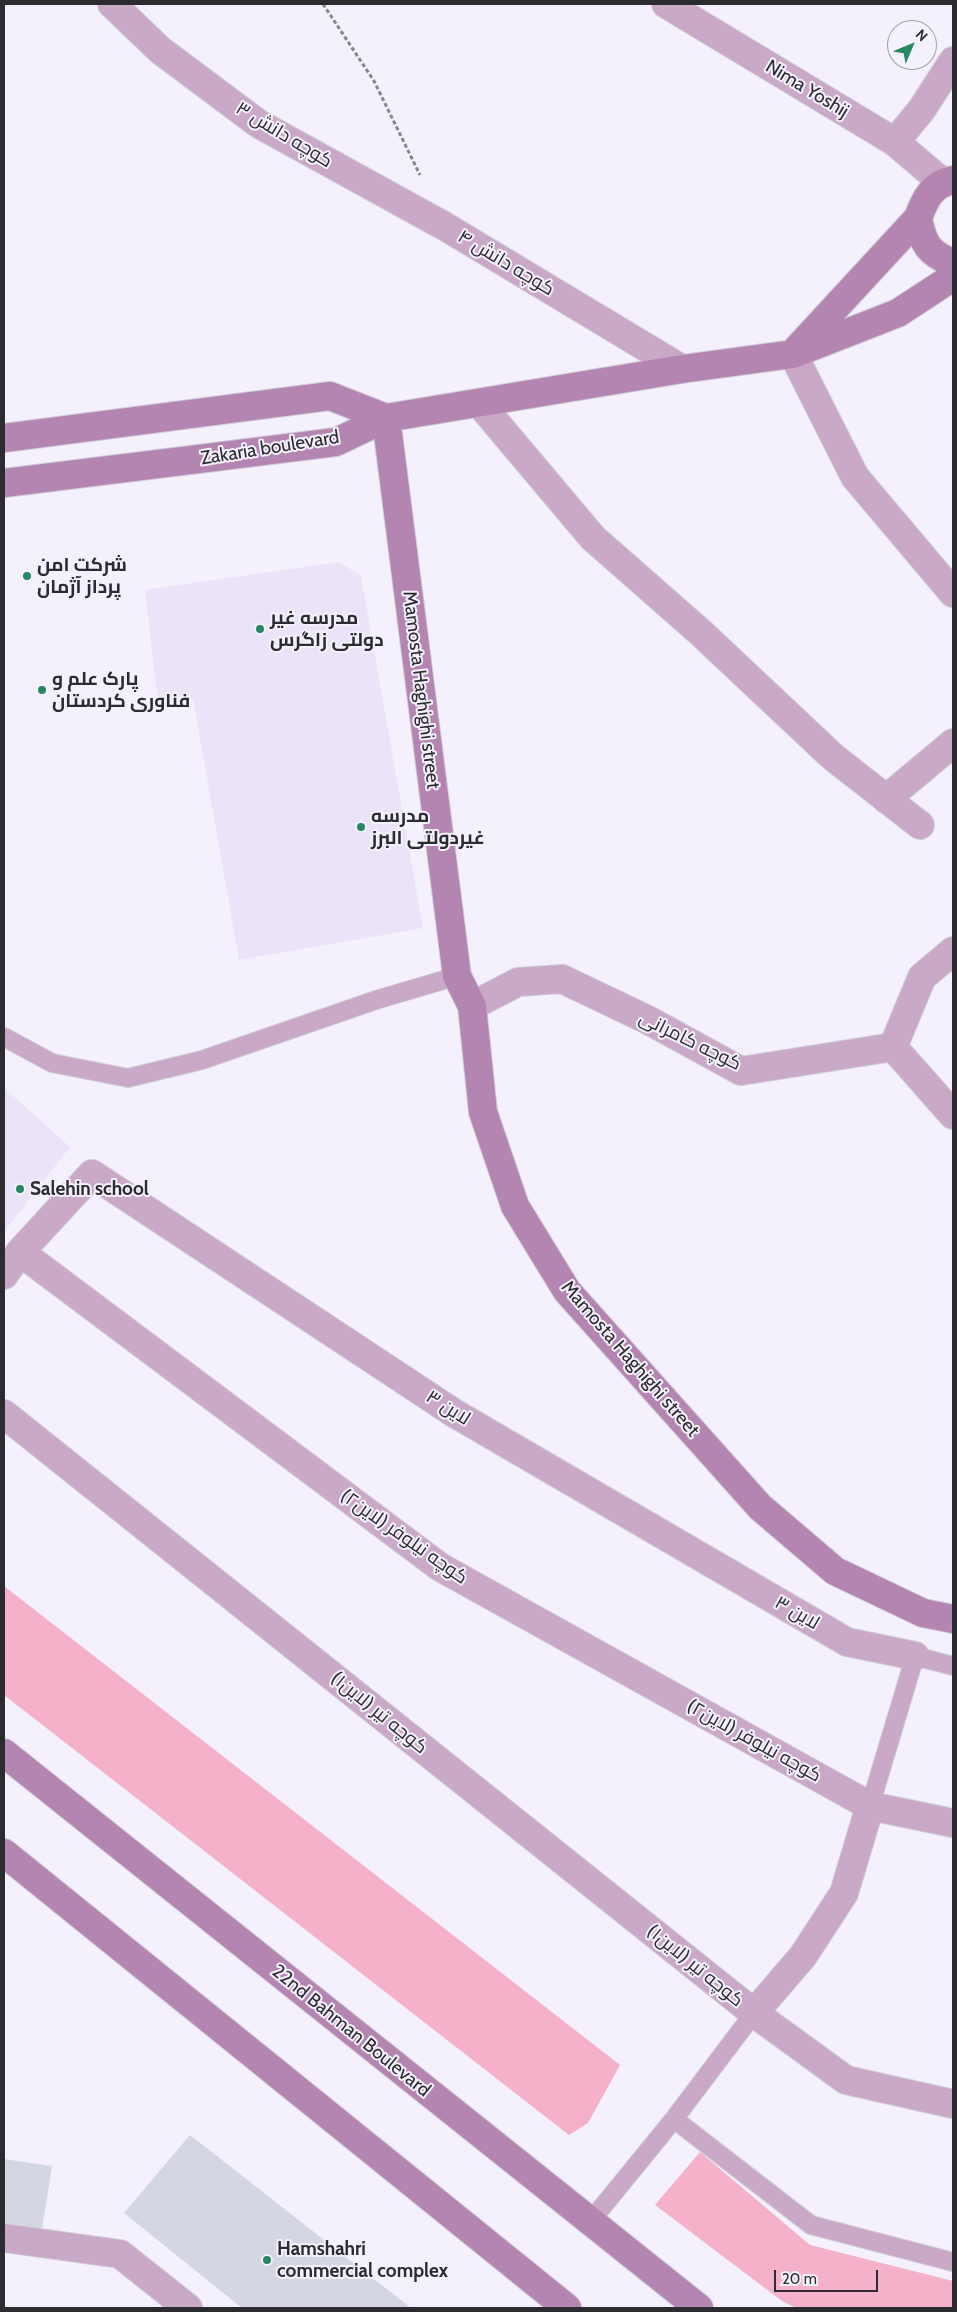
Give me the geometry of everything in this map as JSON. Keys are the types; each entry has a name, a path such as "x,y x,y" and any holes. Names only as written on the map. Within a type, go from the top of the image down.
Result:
{"main road":[{"path":"793,354 918,218 926,196 948,181"},
{"path":"918,218 922,240 937,257 953,263"},
{"path":"386,418 480,404 682,369 793,354 898,313 953,277"},
{"name":"Zakaria boulevard","path":"8,434 330,396 386,418"},
{"name":"Zakaria boulevard","path":"4,484 336,442 386,418"},
{"name":"Mamosta Haghighi street","path":"386,418 457,976 472,1006 483,1112 515,1206 567,1291 760,1508 835,1571 924,1613 953,1619"},
{"name":"22nd Bahman Boulevard","path":"4,1753 699,2308"},
{"path":"4,1853 567,2308"}],"street":[{"name":"کوچه دانش ۳","path":"112,4 160,50 258,124 446,227"},
{"name":"Nima Yoshij","path":"666,4 895,142 948,181"},
{"path":"895,142 922,109 953,61"},
{"name":"کوچه دانش ۴","path":"446,227 682,369"},
{"path":"793,354 855,477 953,593"},
{"path":"480,404 593,538 700,632 833,756 920,826"},
{"path":"886,799 953,743"},
{"path":"953,951 922,977 893,1047 953,1115"},
{"name":"کوچه کامرانی","path":"472,1006 518,982 562,979 648,1020 741,1071 893,1047"},
{"name":"لاین ۳","path":"20,1252 92,1174 454,1413 847,1642 915,1656"},
{"path":"4,1275 20,1252"},
{"name":"کوچه نیلوفر (لاین۲)","path":"20,1252 440,1567 870,1806 953,1823"},
{"name":"کوچه تیر (لاین۱)","path":"4,1414 754,2013 846,2080 953,2104"},
{"path":"754,2013 803,1956 844,1894 870,1806"},
{"path":"4,2238 120,2254 188,2308"}],"lane":[{"path":"4,1038 52,1063 128,1078 202,1060 376,1000 457,976"},
{"path":"870,1806 915,1656 953,1666"},
{"path":"590,2222 674,2119 754,2013"},
{"path":"674,2119 811,2225 953,2262"}],"path":[{"path":"323,4 374,81 421,176"}],"shaded area":[{"path":"339,562 361,576 423,928 239,960 193,699 158,703 145,590"},
{"name":"Salehin school","path":"4,1088 70,1147 4,1232"},
{"path":"4,1586 620,2065 588,2123 569,2135 4,1695"},
{"path":"700,2152 810,2245 953,2281 953,2308 796,2308 782,2301 655,2205"}],"building":[{"name":"Hamshahri commercial complex","path":"190,2135 411,2308 242,2308 124,2213"},
{"path":"4,2159 52,2166 41,2235 4,2229"}],"place":[{"name":"شرکت امن پرداز آژمان","path":"27,576"},
{"name":"مدرسه غیر دولتی زاگرس","path":"260,629"},
{"name":"پارک علم و فناوری کردستان","path":"42,690"},
{"name":"مدرسه غیردولتی البرز","path":"361,827"},
{"name":"Salehin school","path":"20,1189"},
{"name":"Hamshahri commercial complex","path":"267,2260"}]}
